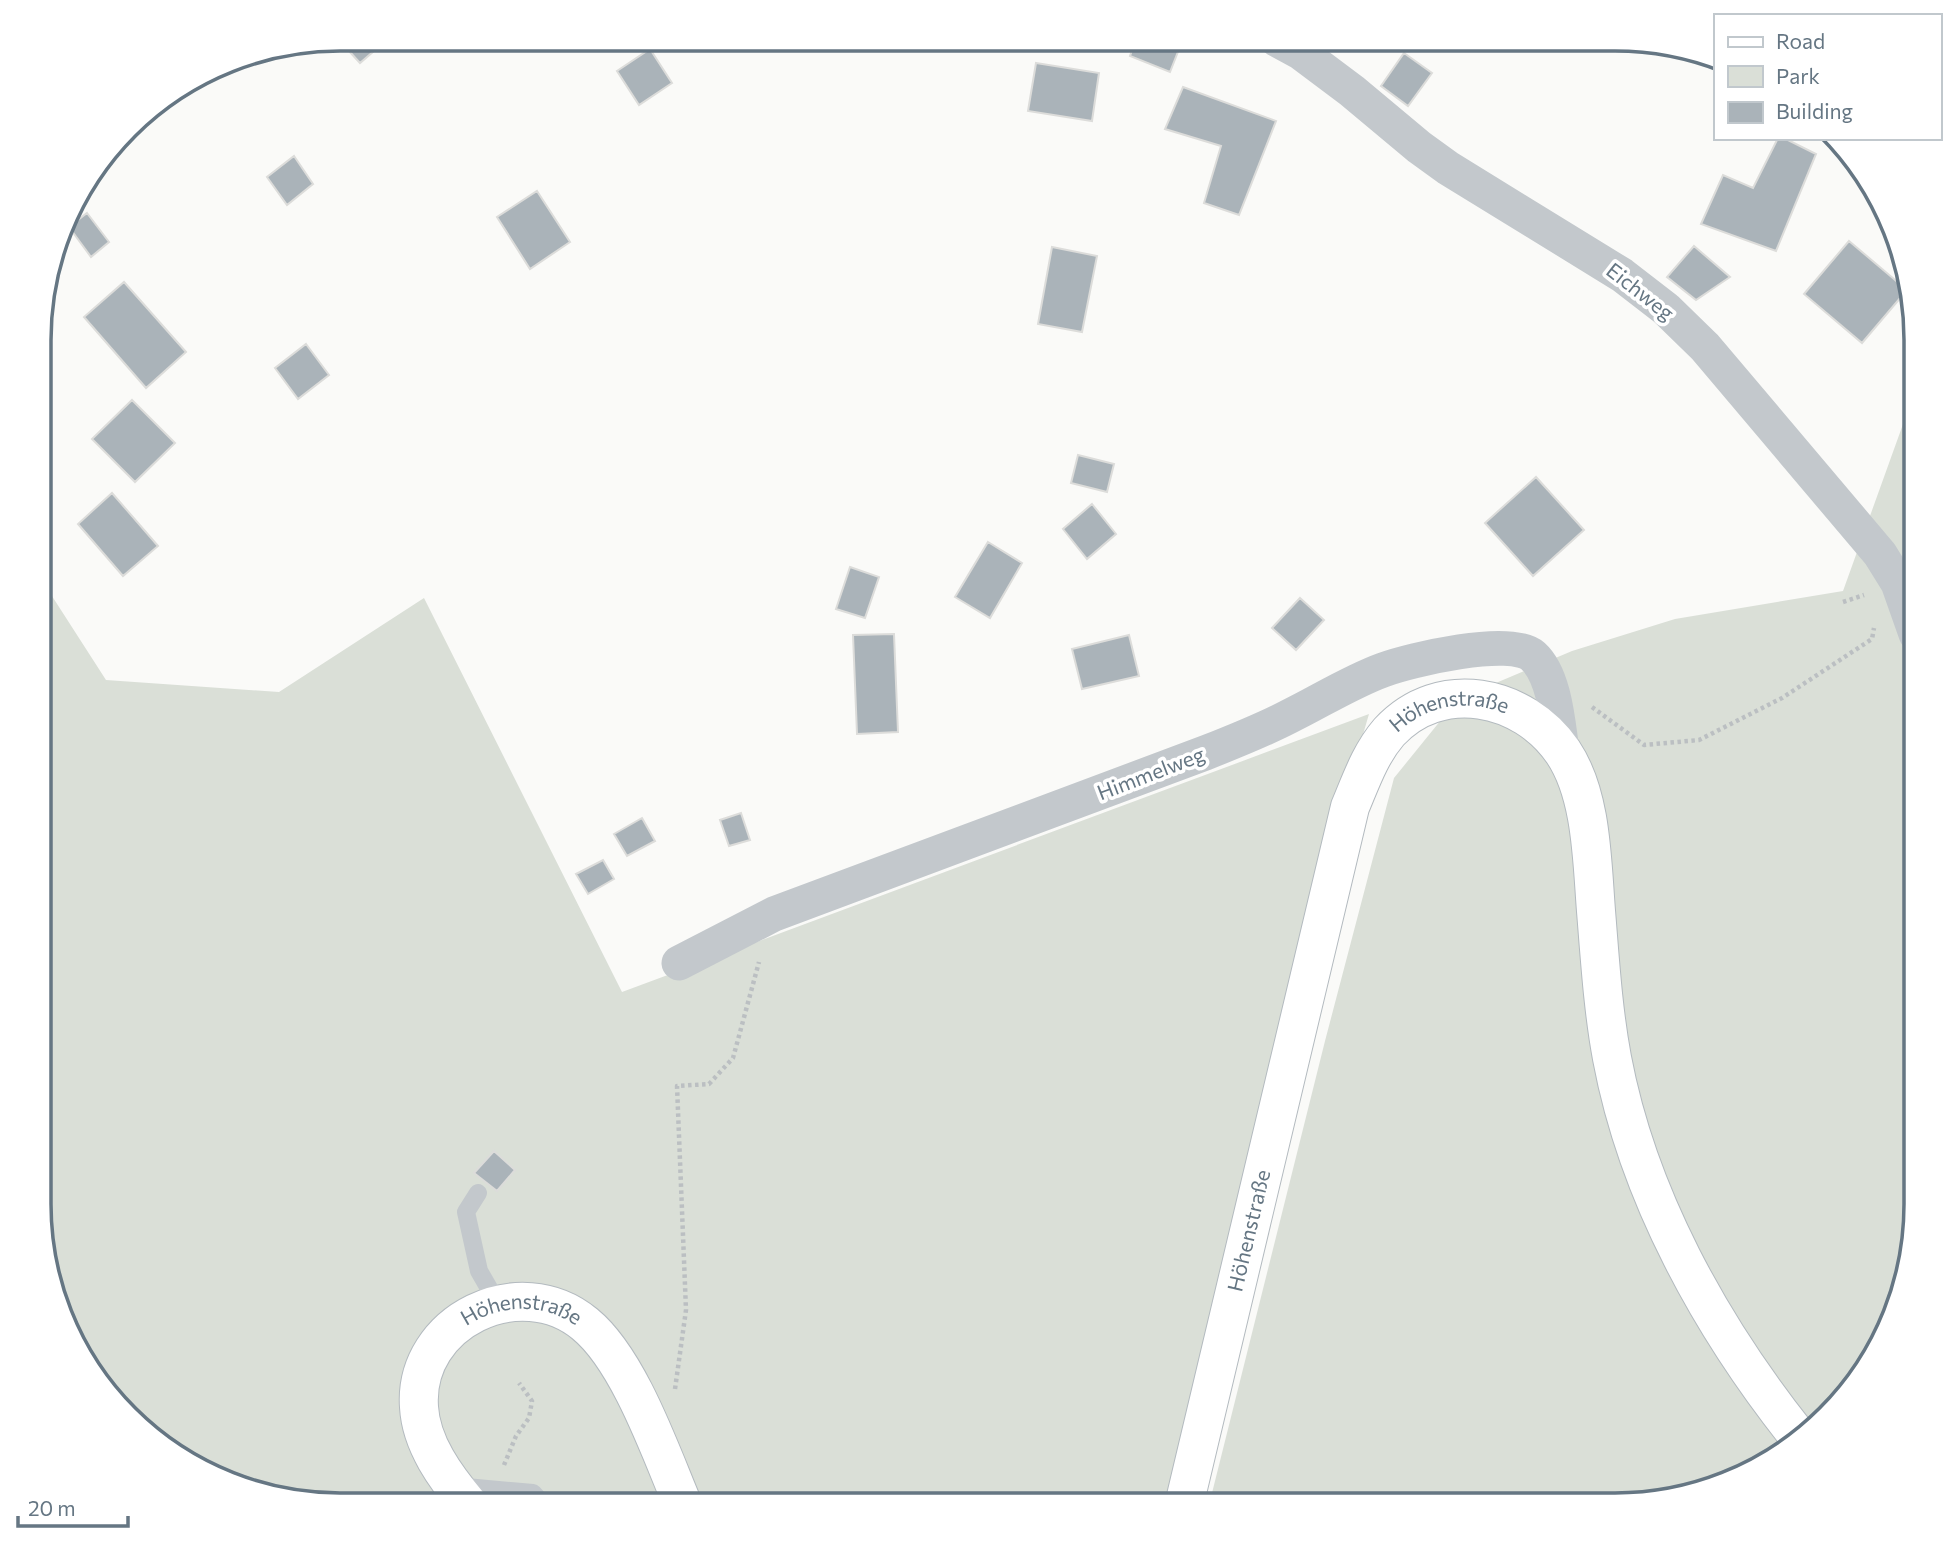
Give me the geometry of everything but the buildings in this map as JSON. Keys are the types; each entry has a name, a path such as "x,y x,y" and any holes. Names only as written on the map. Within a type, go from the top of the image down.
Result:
{"street":[{"name":"Eichweg","path":"1298,51 1448,168 1622,275 1666,309 1705,347 1880,554 1898,583 1904,600"},
{"name":"Himmelweg","path":"678,964 774,914 1205,753 1269,727 1379,671 1401,663 1457,652 1491,649 1518,649 1533,656 1552,690 1562,751"},
{"name":"Höhenstraße","path":"1187,1493 1350,807 1371,758 1392,730 1407,717 1439,703 1458,699 1497,702 1533,720 1562,751 1577,781 1590,837 1601,974 1612,1058 1626,1116 1643,1167 1686,1265 1712,1311 1742,1360 1794,1431"},
{"name":"Höhenstraße","path":"459,1493 440,1466 422,1426 419,1406 422,1376 436,1344 449,1330 475,1312 498,1304 529,1301 560,1308 586,1324 595,1334 625,1375 678,1493"}],"lane":[{"path":"478,1193 466,1212 479,1271 498,1304"},
{"path":"481,1493 507,1489 533,1493"}],"path":[{"path":"1552,690 1570,691 1644,745 1699,740 1782,698 1835,665 1872,639 1874,626"},
{"path":"674,1392 686,1310 677,1086 709,1084 733,1058 774,914"},
{"path":"507,1489 503,1469 516,1436 529,1418 532,1401 519,1383"}],"green space":[{"path":"1904,421 1904,1224 1899,1261 1889,1297 1856,1365 1820,1409 1776,1445 1726,1471 1672,1488 1635,1493 1212,1493 1394,778 1458,699 1572,651 1675,619 1843,591"},
{"path":"51,595 106,680 279,692 424,598 622,992 1369,714 1311,912 1168,1493 320,1493 283,1488 247,1478 195,1455 149,1422 122,1395 99,1365 66,1297 56,1261 51,1224"}]}
